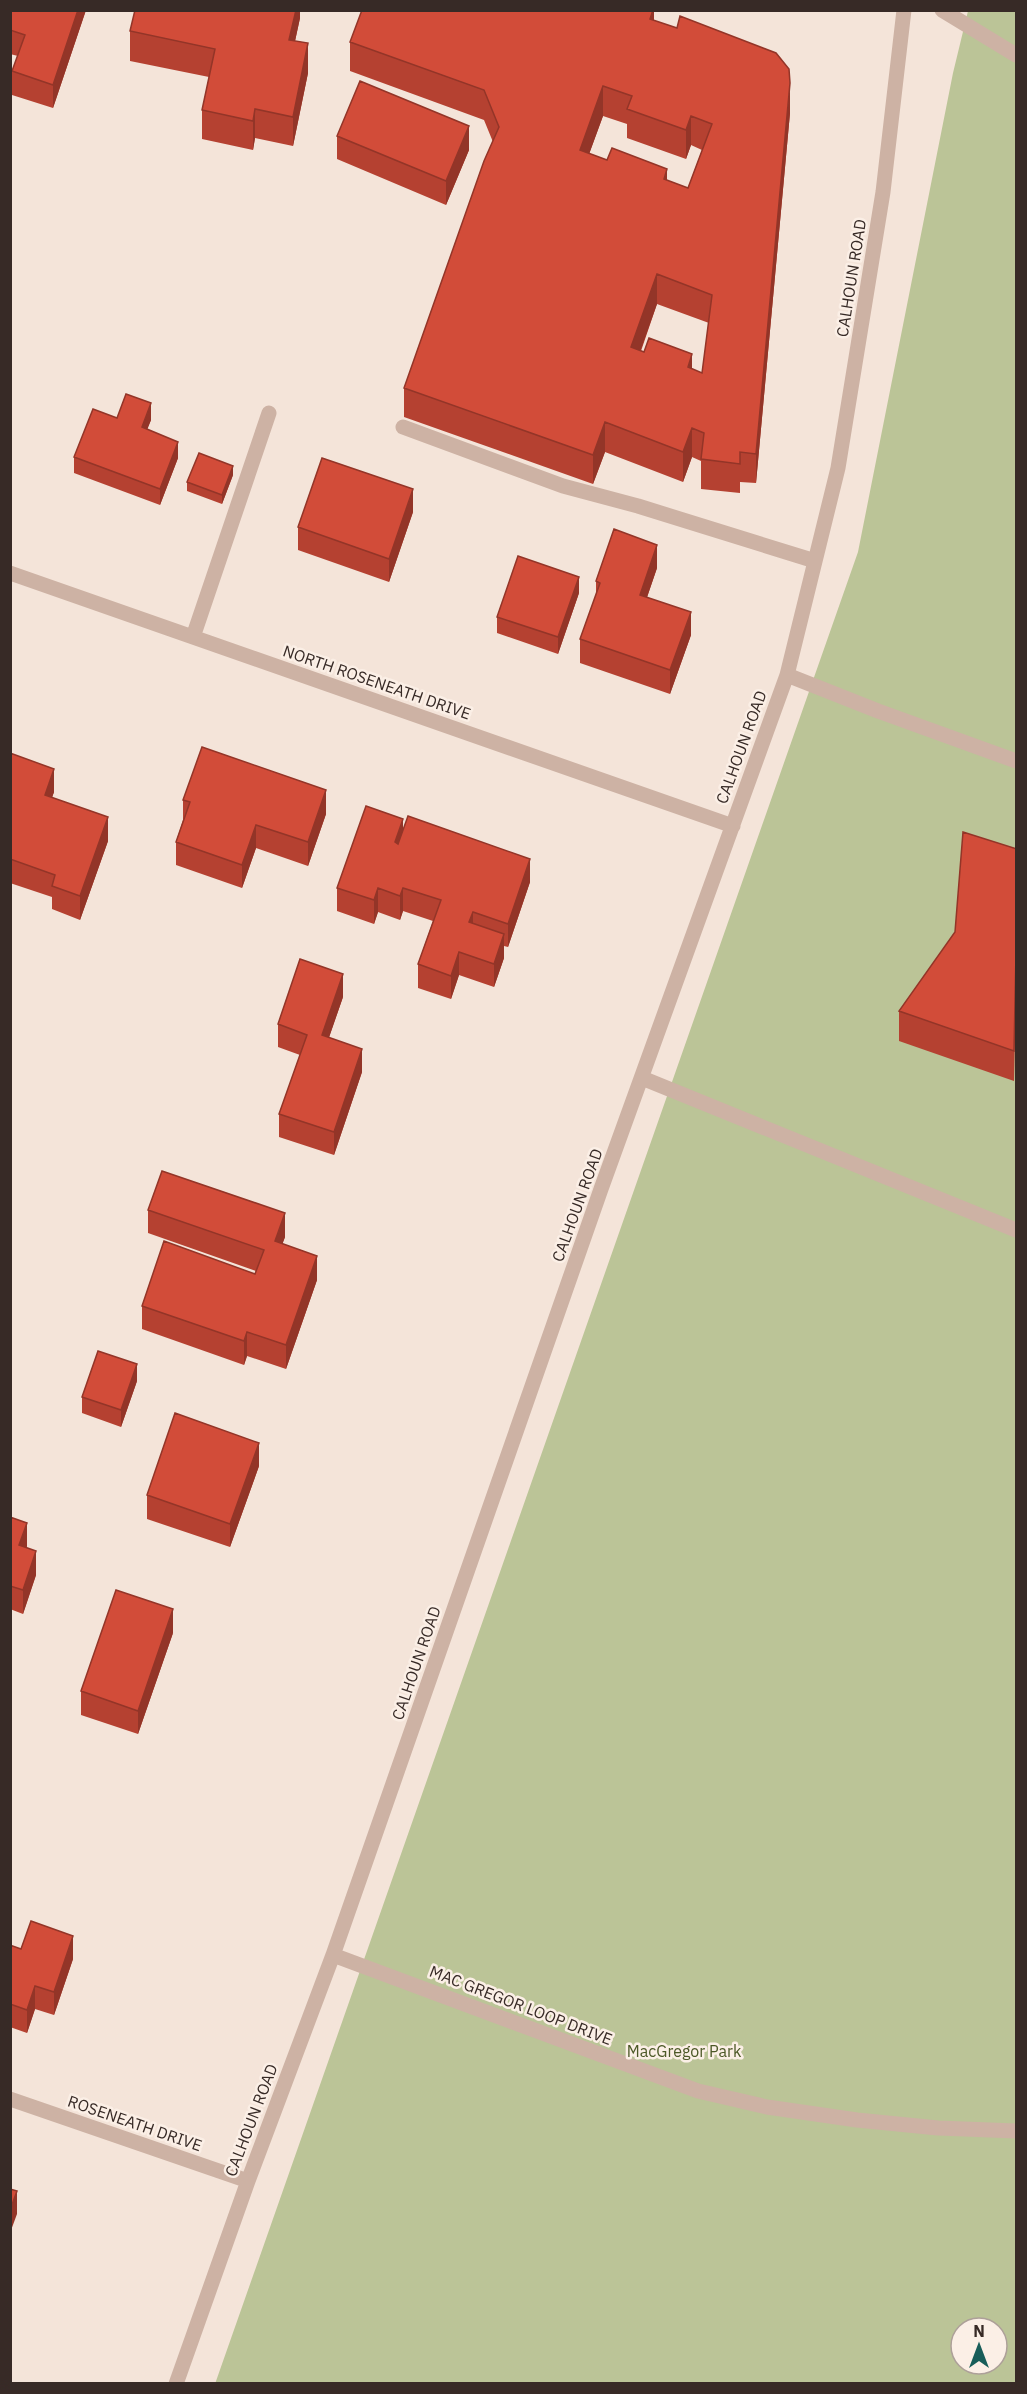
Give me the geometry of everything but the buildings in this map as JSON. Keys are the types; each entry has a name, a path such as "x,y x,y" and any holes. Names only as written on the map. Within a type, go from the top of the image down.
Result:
{"street":[{"name":"CALHOUN ROAD","path":"176,2384 248,2181 333,1955 601,1189 787,675 842,445 883,192 904,10"},
{"path":"942,10 1017,55"},
{"path":"193,637 270,413"},
{"path":"404,427 562,486 638,506 815,561"},
{"name":"NORTH ROSENEATH DRIVE","path":"10,573 732,826"},
{"path":"787,675 878,711 1017,761"},
{"path":"642,1078 1017,1230"},
{"name":"MAC GREGOR LOOP DRIVE","path":"333,1955 698,2091 767,2107 857,2120 938,2128 1017,2131"},
{"name":"ROSENEATH DRIVE","path":"10,2099 248,2181"}],"green space":[{"name":"MacGregor Park","path":"968,11 1016,11 1016,2383 215,2384 858,552 953,73"}]}
